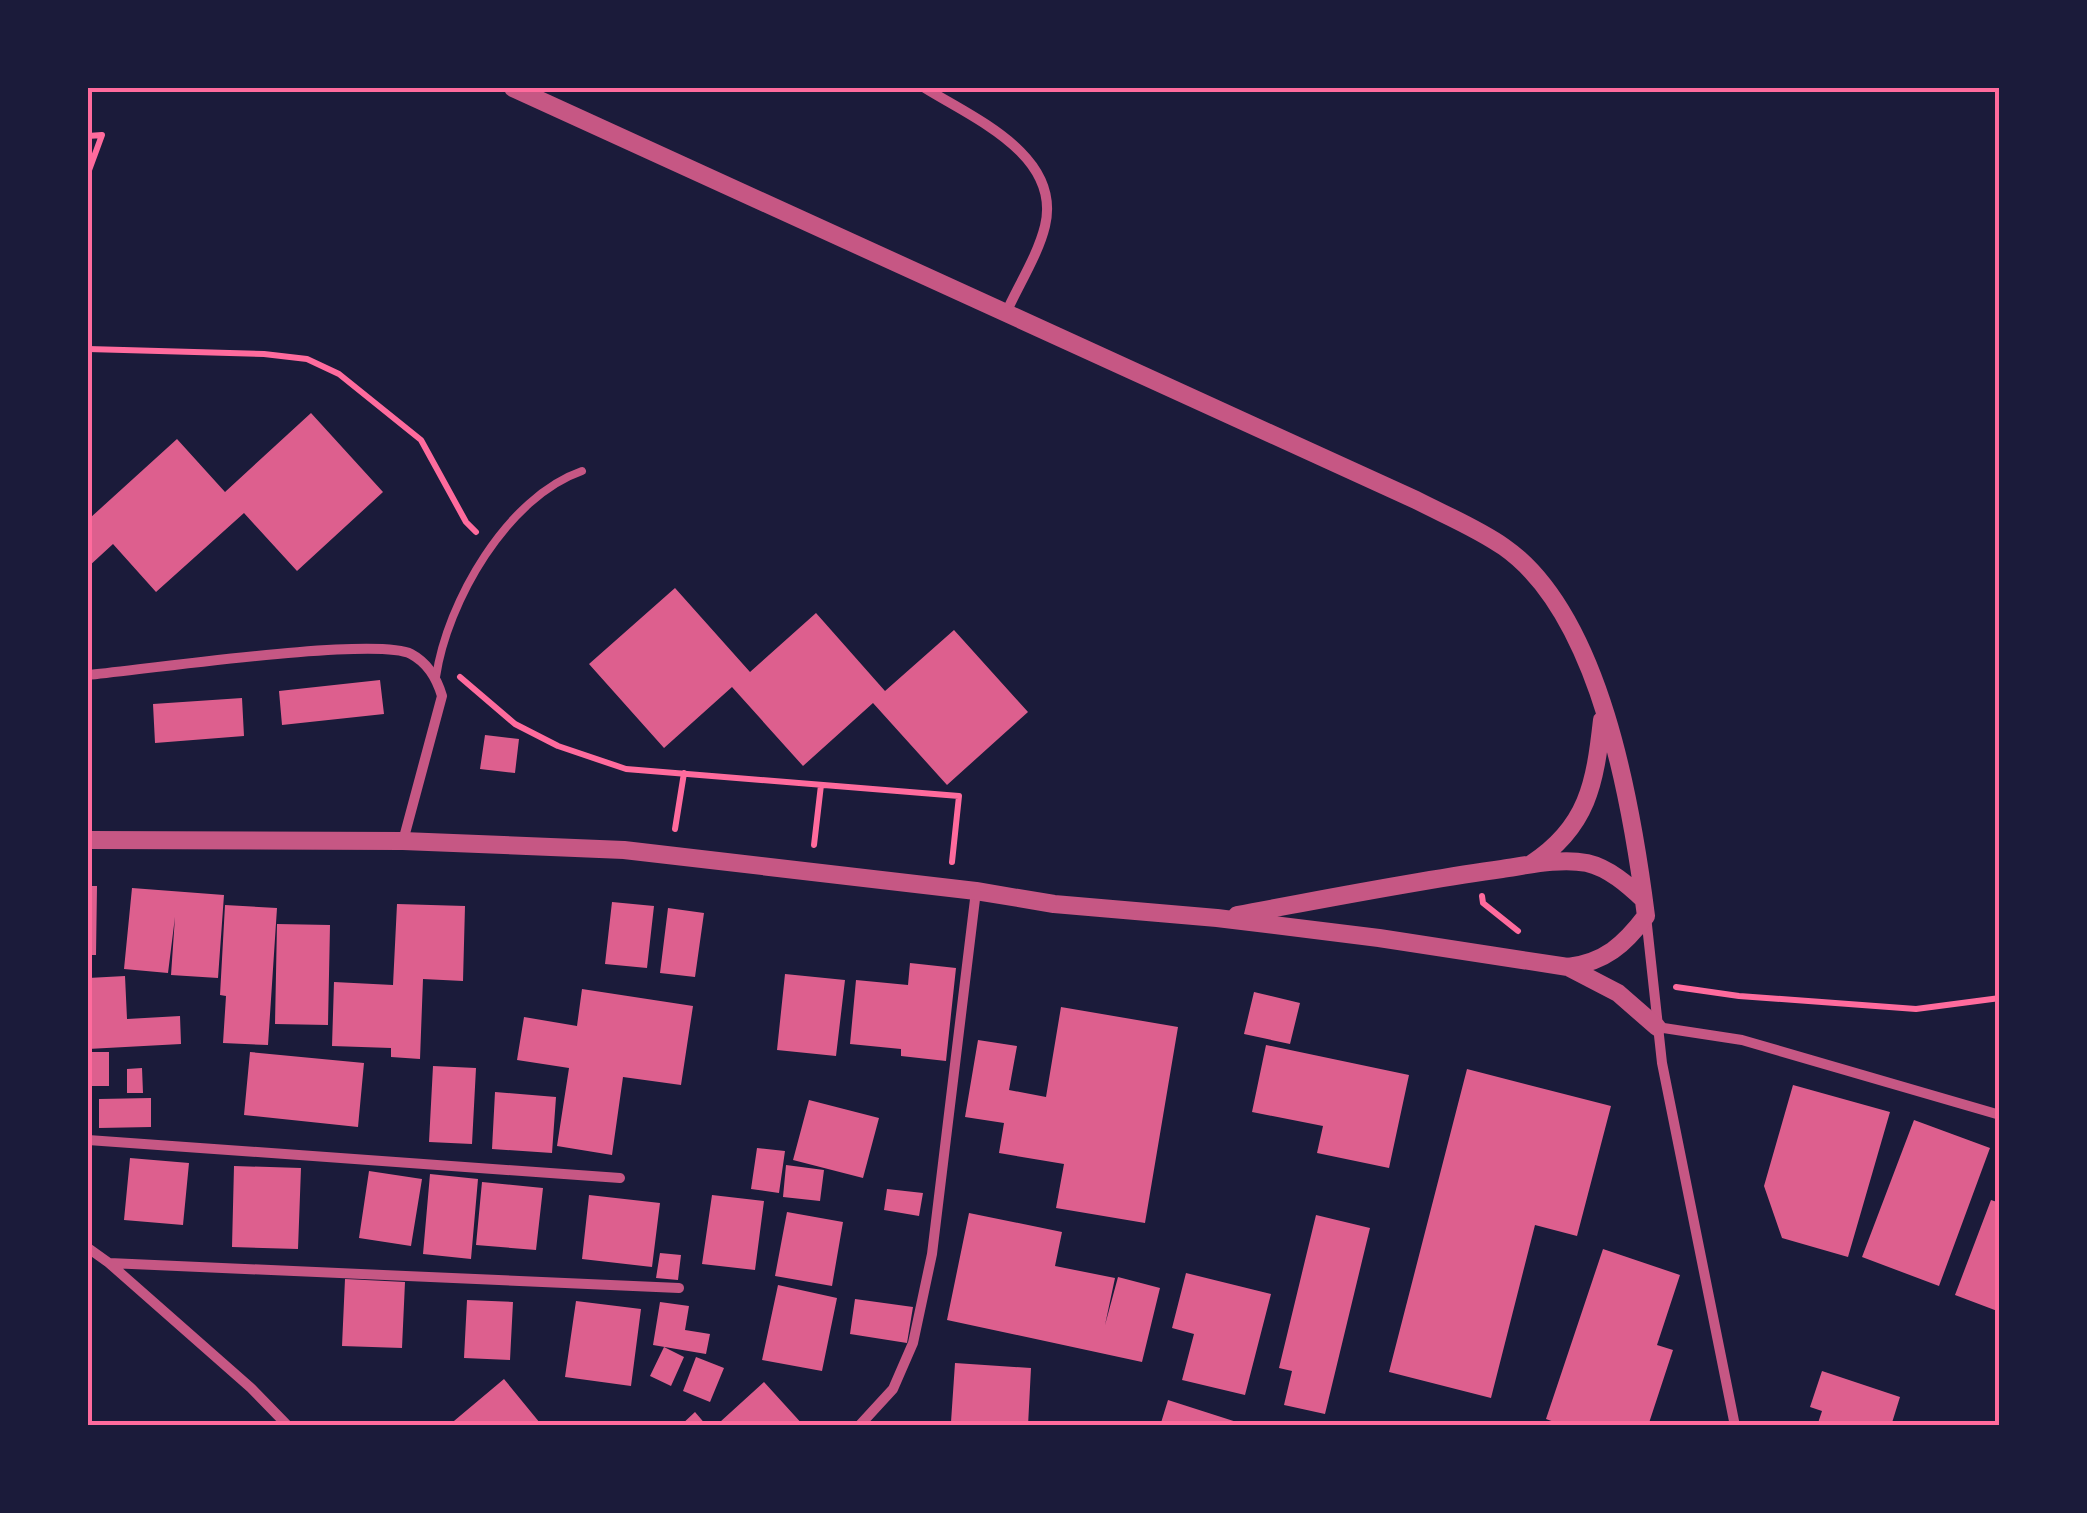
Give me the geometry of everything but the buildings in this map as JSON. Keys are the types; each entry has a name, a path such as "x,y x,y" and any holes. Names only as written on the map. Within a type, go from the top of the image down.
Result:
{"street":[{"path":"514,88 1416,500 1505,548 1531,571 1578,644 1603,709 1636,834 1657,1028 1735,1426"},
{"path":"925,88 1012,143 1029,160 1041,182 1047,206 1045,227 1006,313"},
{"path":"88,675 346,650 391,648 412,655 436,677 442,696 403,841"},
{"path":"1529,865 1552,850 1582,812 1598,757 1603,709"},
{"path":"88,840 403,841 624,850 976,891 1054,904 1217,918 1379,938 1568,967 1589,964 1624,945 1645,908"},
{"path":"1217,918 1480,872 1569,862 1590,864 1626,883 1645,908"},
{"path":"859,1426 893,1388 917,1326 932,1254 976,891"},
{"path":"1568,967 1618,992 1657,1028 1742,1040 2000,1115"},
{"path":"88,1140 620,1178"},
{"path":"88,1248 250,1388 288,1426"},
{"path":"109,1263 679,1288"}],"lane":[{"path":"436,677 449,629 489,546 565,476 582,471"}],"path":[{"path":"88,136 102,136 88,173"},
{"path":"88,349 308,358 370,396 420,440 466,522 489,546"},
{"path":"439,658 514,724 558,746 626,769 959,796 949,888"},
{"path":"672,855 684,774"},
{"path":"811,871 821,784"},
{"path":"1480,872 1482,903 1527,937 1528,962"},
{"path":"1654,984 1740,996 1916,1009 2000,998"}]}
